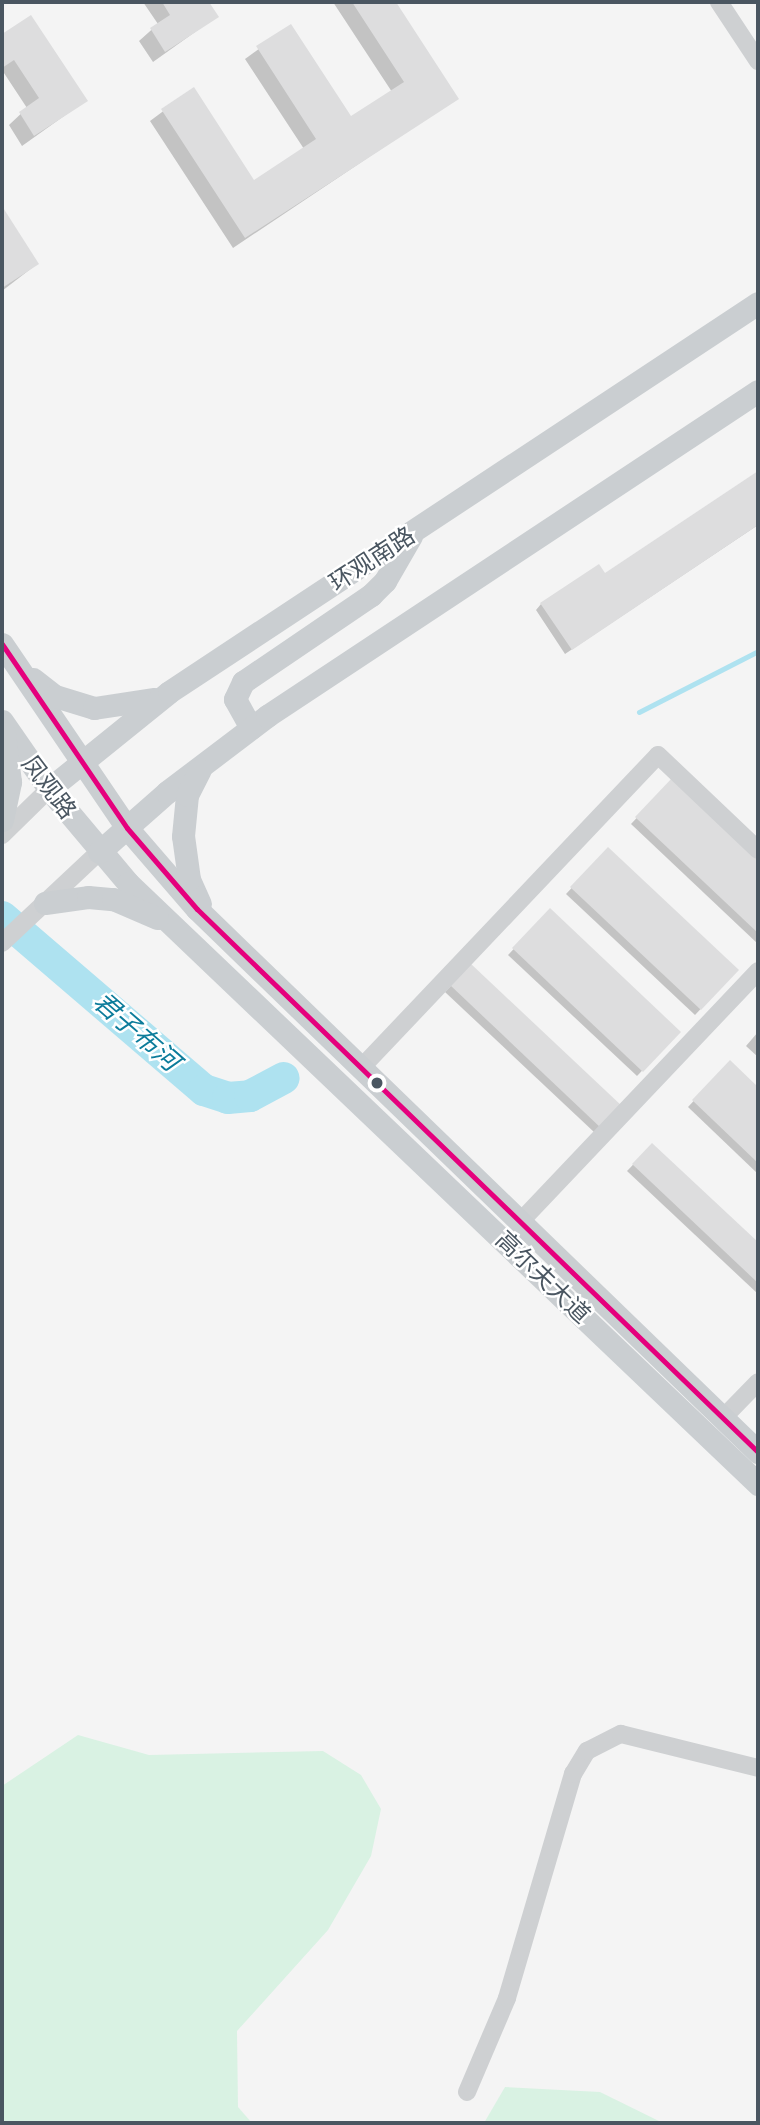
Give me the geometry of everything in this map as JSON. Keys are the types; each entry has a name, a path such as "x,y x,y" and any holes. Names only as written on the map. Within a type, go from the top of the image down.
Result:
{"main road":[{"name":"环观南路","path":"49,789 169,692 758,303"},
{"path":"191,942 99,852 207,760 251,728 758,391"},
{"path":"251,728 235,699 243,682 371,595 385,581 415,530"},
{"path":"5,649 38,684 74,704 116,708 169,692"},
{"name":"凤观路","path":"5,649 127,828"},
{"path":"2,724 10,760 2,820"},
{"name":"凤观路","path":"2,724 99,852"},
{"path":"207,760 187,795 183,836 190,880 207,919"},
{"path":"127,828 207,919"},
{"path":"45,903 88,897 113,900 166,922 191,942"},
{"name":"高尔夫大道","path":"207,919 758,1452"},
{"name":"高尔夫大道","path":"191,942 758,1484"}],"street":[{"path":"719,2 758,61"},
{"path":"353,1060 658,755 758,850"},
{"name":"环观南路","path":"2,835 49,789"},
{"path":"2,943 99,852"},
{"path":"520,1222 758,971"},
{"path":"723,1418 758,1382"},
{"path":"467,2092 507,1998 573,1774 587,1751 621,1734 758,1768"}],"green space":[{"path":"78,1735 149,1755 323,1751 361,1775 381,1809 371,1856 328,1930 237,2031 238,2107 252,2123 2,2123 2,1786"},
{"path":"505,2087 600,2092 663,2123 484,2123"}],"building":[{"path":"162,2 209,2 219,17 165,52 150,28 170,15"},
{"path":"352,2 396,2 459,99 245,238 161,109 194,87 254,180 316,139 256,46 291,24 351,116 404,82"},
{"path":"31,15 88,101 34,136 19,112 39,98 14,60 2,68 2,34"},
{"path":"2,206 39,264 2,288"},
{"path":"758,471 758,525 572,650 540,603 599,564 605,573"},
{"path":"673,777 758,857 758,933 635,817"},
{"path":"608,847 739,970 701,1010 570,887"},
{"path":"550,908 681,1032 643,1072 512,948"},
{"path":"470,963 623,1107 602,1129 450,985"},
{"path":"730,1060 758,1087 758,1163 692,1100"},
{"path":"652,1143 758,1242 758,1283 632,1164"}],"waterway":[{"name":"君子布河","path":"639,712 758,651"},
{"name":"君子布河","path":"2,917 204,1090 228,1098 250,1096 284,1078"}],"transit line":[{"path":"2,644 127,828 197,909 758,1452"}]}
